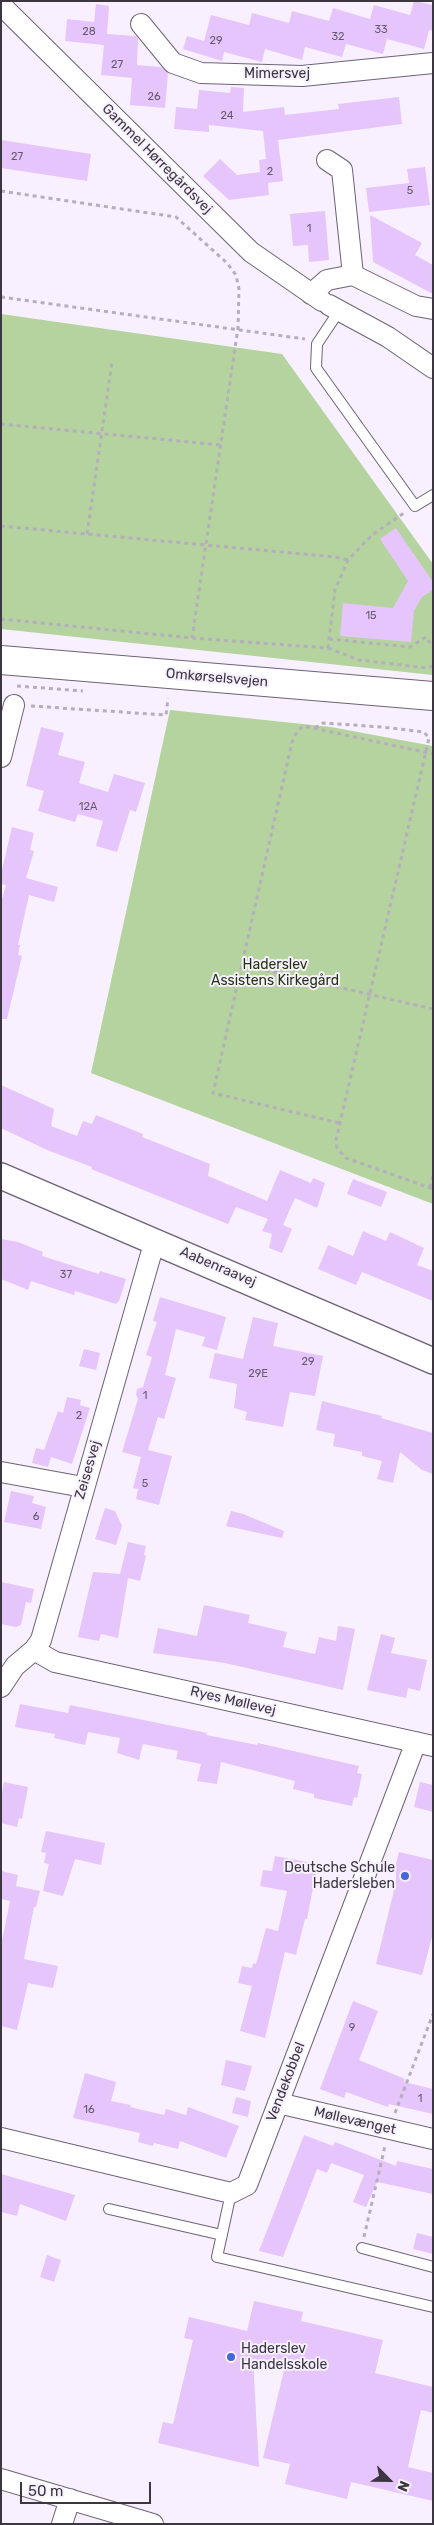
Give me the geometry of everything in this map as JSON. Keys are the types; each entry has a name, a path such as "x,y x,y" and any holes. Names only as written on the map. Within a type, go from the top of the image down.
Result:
{"main road":[{"name":"Omkørselsvejen","path":"1,660 433,696"}],"street":[{"name":"Gammel Hørregårdsvej","path":"1,5 252,252 325,303 388,338 433,368"},
{"name":"Mimersvej","path":"141,24 173,63 201,73 302,76 433,63"},
{"path":"327,160 342,170 353,275"},
{"path":"325,303 327,280 353,275 416,306 433,309"},
{"path":"1,757 14,705"},
{"name":"Aabenraavej","path":"1,1176 155,1240 433,1361"},
{"name":"Zeisesvej","path":"1,1687 8,1660 34,1650 41,1640 83,1487 155,1240"},
{"path":"1,1472 83,1487"},
{"name":"Ryes Møllevej","path":"34,1650 62,1663 424,1744"},
{"name":"Vendekobbel","path":"231,2193 247,2185 278,2103 424,1744"},
{"name":"Møllevænget","path":"278,2103 433,2139"},
{"path":"1,2138 231,2193"},
{"path":"1,2479 152,2524"},
{"path":"62,2524 70,2499"}],"lane":[{"path":"325,303 317,344 316,368 415,506 433,495"},
{"path":"231,2193 216,2257 433,2308"},
{"path":"109,2209 222,2235"},
{"path":"362,2248 433,2267"}],"path":[{"path":"1,191 176,217 227,263 236,275 239,289 238,328 192,638"},
{"path":"1,297 238,328 307,340 317,344"},
{"path":"87,534 112,362"},
{"path":"1,424 221,445"},
{"path":"328,648 335,590 348,560 372,535 415,506"},
{"path":"1,526 335,557 348,560"},
{"path":"1,619 192,638 328,648 359,660 426,668 433,666"},
{"path":"329,639 410,648 426,637 433,648"},
{"path":"14,705 166,715 168,698"},
{"path":"315,728 324,723 424,732 428,738 336,1140 337,1148 346,1158 431,1188 433,1174"},
{"path":"340,1123 213,1093 292,742 298,730 304,726 433,754"},
{"path":"242,965 433,1009"}],"green space":[{"path":"1,314 282,354 433,564 433,675 1,629"},
{"name":"Haderslev Assistens Kirkegård","path":"170,710 331,727 433,746 433,1204 91,1073"}],"building":[{"path":"414,1 433,5 433,31 429,30 424,49 387,39 383,54 346,44 342,57 305,47 302,60 265,49 262,62 224,52 222,61 183,49 187,36 204,41 211,15 249,25 252,13 289,23 292,11 329,21 333,8 370,19 374,5 410,15"},
{"path":"96,4 109,6 107,34 136,36 138,39 137,65 161,67 168,73 165,108 130,105 132,78 101,75 104,45 65,41 67,19 94,22"},
{"path":"231,87 244,88 243,112 284,107 285,115 339,109 338,104 399,97 402,124 278,140 283,181 268,183 269,195 229,200 203,176 220,159 237,175 260,172 259,160 266,159 263,131 209,125 209,132 174,129 176,107 197,109 199,90 230,93"},
{"path":"1,140 91,154 87,181 1,168"},
{"path":"425,167 430,205 369,212 366,188 409,183 407,169"},
{"path":"325,211 329,260 309,262 308,245 293,246 290,214"},
{"path":"370,215 422,243 415,255 433,265 433,294 373,262"},
{"path":"396,528 433,582 433,590 422,597 414,611 411,642 340,636 343,603 393,608 408,581 380,539"},
{"path":"41,727 64,733 58,755 85,762 79,783 108,792 114,774 145,783 136,812 130,810 117,852 96,846 103,821 78,814 75,822 38,811 44,791 26,786"},
{"path":"12,827 34,833 30,850 34,851 26,878 58,887 54,902 29,895 18,945 20,945 18,955 22,956 7,1019 1,1019 1,902 6,885 1,884 1,874"},
{"path":"1,1085 54,1109 51,1126 77,1136 83,1121 92,1124 96,1115 143,1134 142,1137 210,1164 208,1176 267,1201 280,1170 311,1183 313,1178 325,1183 317,1208 295,1198 283,1225 292,1229 282,1253 269,1248 272,1234 262,1231 268,1219 236,1207 228,1224 91,1169 92,1167 47,1150 1,1128"},
{"path":"353,1179 387,1192 381,1207 347,1194"},
{"path":"363,1231 386,1241 390,1232 424,1248 417,1265 433,1271 433,1301 362,1272 356,1285 318,1269 328,1245 353,1256"},
{"path":"1,1239 18,1242 43,1252 42,1256 99,1274 100,1271 126,1279 119,1301 116,1304 75,1291 74,1295 31,1281 28,1290 1,1279"},
{"path":"160,1297 226,1317 217,1350 202,1346 205,1337 176,1329 165,1375 176,1378 164,1419 158,1417 148,1450 172,1456 159,1505 136,1499 138,1489 133,1488 141,1457 122,1452 138,1399 136,1395 137,1389 143,1387 152,1357 146,1355 157,1322 153,1321"},
{"path":"253,1317 278,1323 273,1346 323,1356 315,1396 290,1392 283,1427 245,1420 247,1412 234,1408 237,1384 209,1378 215,1353 243,1359"},
{"path":"84,1349 100,1353 96,1370 79,1366"},
{"path":"67,1397 81,1400 80,1405 90,1408 72,1464 51,1457 48,1467 32,1463 36,1448 44,1450 58,1411 63,1413"},
{"path":"322,1401 382,1416 381,1418 433,1433 433,1474 422,1470 400,1452 393,1483 377,1479 382,1461 362,1456 362,1452 333,1446 335,1434 316,1430"},
{"path":"11,1491 34,1496 32,1503 46,1507 41,1529 4,1522"},
{"path":"105,1508 115,1511 122,1526 116,1545 95,1539"},
{"path":"231,1511 284,1531 282,1538 226,1526"},
{"path":"128,1542 146,1546 144,1555 146,1556 140,1581 128,1578 118,1638 101,1634 99,1641 78,1637 93,1572 120,1574"},
{"path":"1,1582 34,1589 31,1603 26,1602 21,1625 16,1627 1,1624"},
{"path":"204,1605 250,1615 248,1623 287,1632 283,1647 315,1654 319,1637 336,1641 338,1626 355,1629 343,1690 225,1663 153,1653 158,1628 197,1636"},
{"path":"381,1634 395,1638 391,1653 427,1660 420,1691 408,1688 406,1698 367,1690"},
{"path":"20,1704 68,1713 70,1705 207,1733 206,1735 257,1745 258,1743 359,1766 357,1773 362,1774 357,1798 354,1797 352,1806 314,1798 314,1794 293,1789 295,1781 221,1762 217,1784 197,1781 201,1764 176,1759 178,1751 143,1744 139,1760 117,1753 120,1738 88,1732 85,1745 54,1738 55,1734 15,1727"},
{"path":"4,1782 28,1787 22,1819 19,1818 17,1827 1,1823 1,1797"},
{"path":"420,1782 433,1785 433,1812 414,1807"},
{"path":"46,1831 105,1843 101,1865 75,1859 63,1896 43,1891 49,1864 44,1863 46,1853 41,1852"},
{"path":"399,1852 433,1860 433,1933 422,1975 376,1964 396,1882 396,1872 394,1871"},
{"path":"275,1856 307,1862 306,1871 316,1873 307,1919 305,1919 296,1955 285,1952 265,2038 240,2031 252,1986 238,1983 242,1966 252,1968 253,1963 256,1964 266,1928 278,1931 287,1891 260,1886 263,1870 272,1871"},
{"path":"1,1871 18,1875 16,1886 40,1891 36,1907 34,1907 24,1959 58,1966 53,1988 28,1983 17,2030 1,2026 1,1946 10,1901 1,1899"},
{"path":"353,2001 378,2011 359,2060 405,2079 404,2082 433,2089 433,2114 389,2104 388,2107 346,2092 344,2098 320,2089"},
{"path":"226,2060 252,2066 245,2091 221,2085"},
{"path":"85,2073 116,2082 111,2101 164,2115 166,2109 186,2115 188,2107 239,2126 226,2158 180,2141 178,2149 154,2143 153,2146 138,2142 140,2133 73,2118"},
{"path":"236,2097 251,2101 248,2117 232,2113"},
{"path":"304,2135 333,2146 335,2142 396,2166 397,2161 433,2169 433,2194 377,2182 366,2207 353,2202 364,2175 331,2163 327,2173 317,2169 283,2257 259,2251"},
{"path":"1,2174 75,2195 66,2221 20,2204 17,2216 1,2212"},
{"path":"417,2233 433,2237 433,2254 413,2249"},
{"path":"47,2255 61,2260 54,2282 40,2277"},
{"path":"254,2301 303,2312 301,2321 383,2340 375,2373 433,2387 433,2413 421,2410 408,2467 433,2473 433,2501 351,2482 347,2499 285,2484 290,2464 263,2458 285,2366 253,2359 259,2467 158,2443 163,2422 173,2424 193,2340 184,2338 189,2317 247,2331"}],"place":[{"name":"Deutsche Schule Hadersleben","path":"405,1876"},
{"name":"Haderslev Handelsskole","path":"231,2357"}]}
